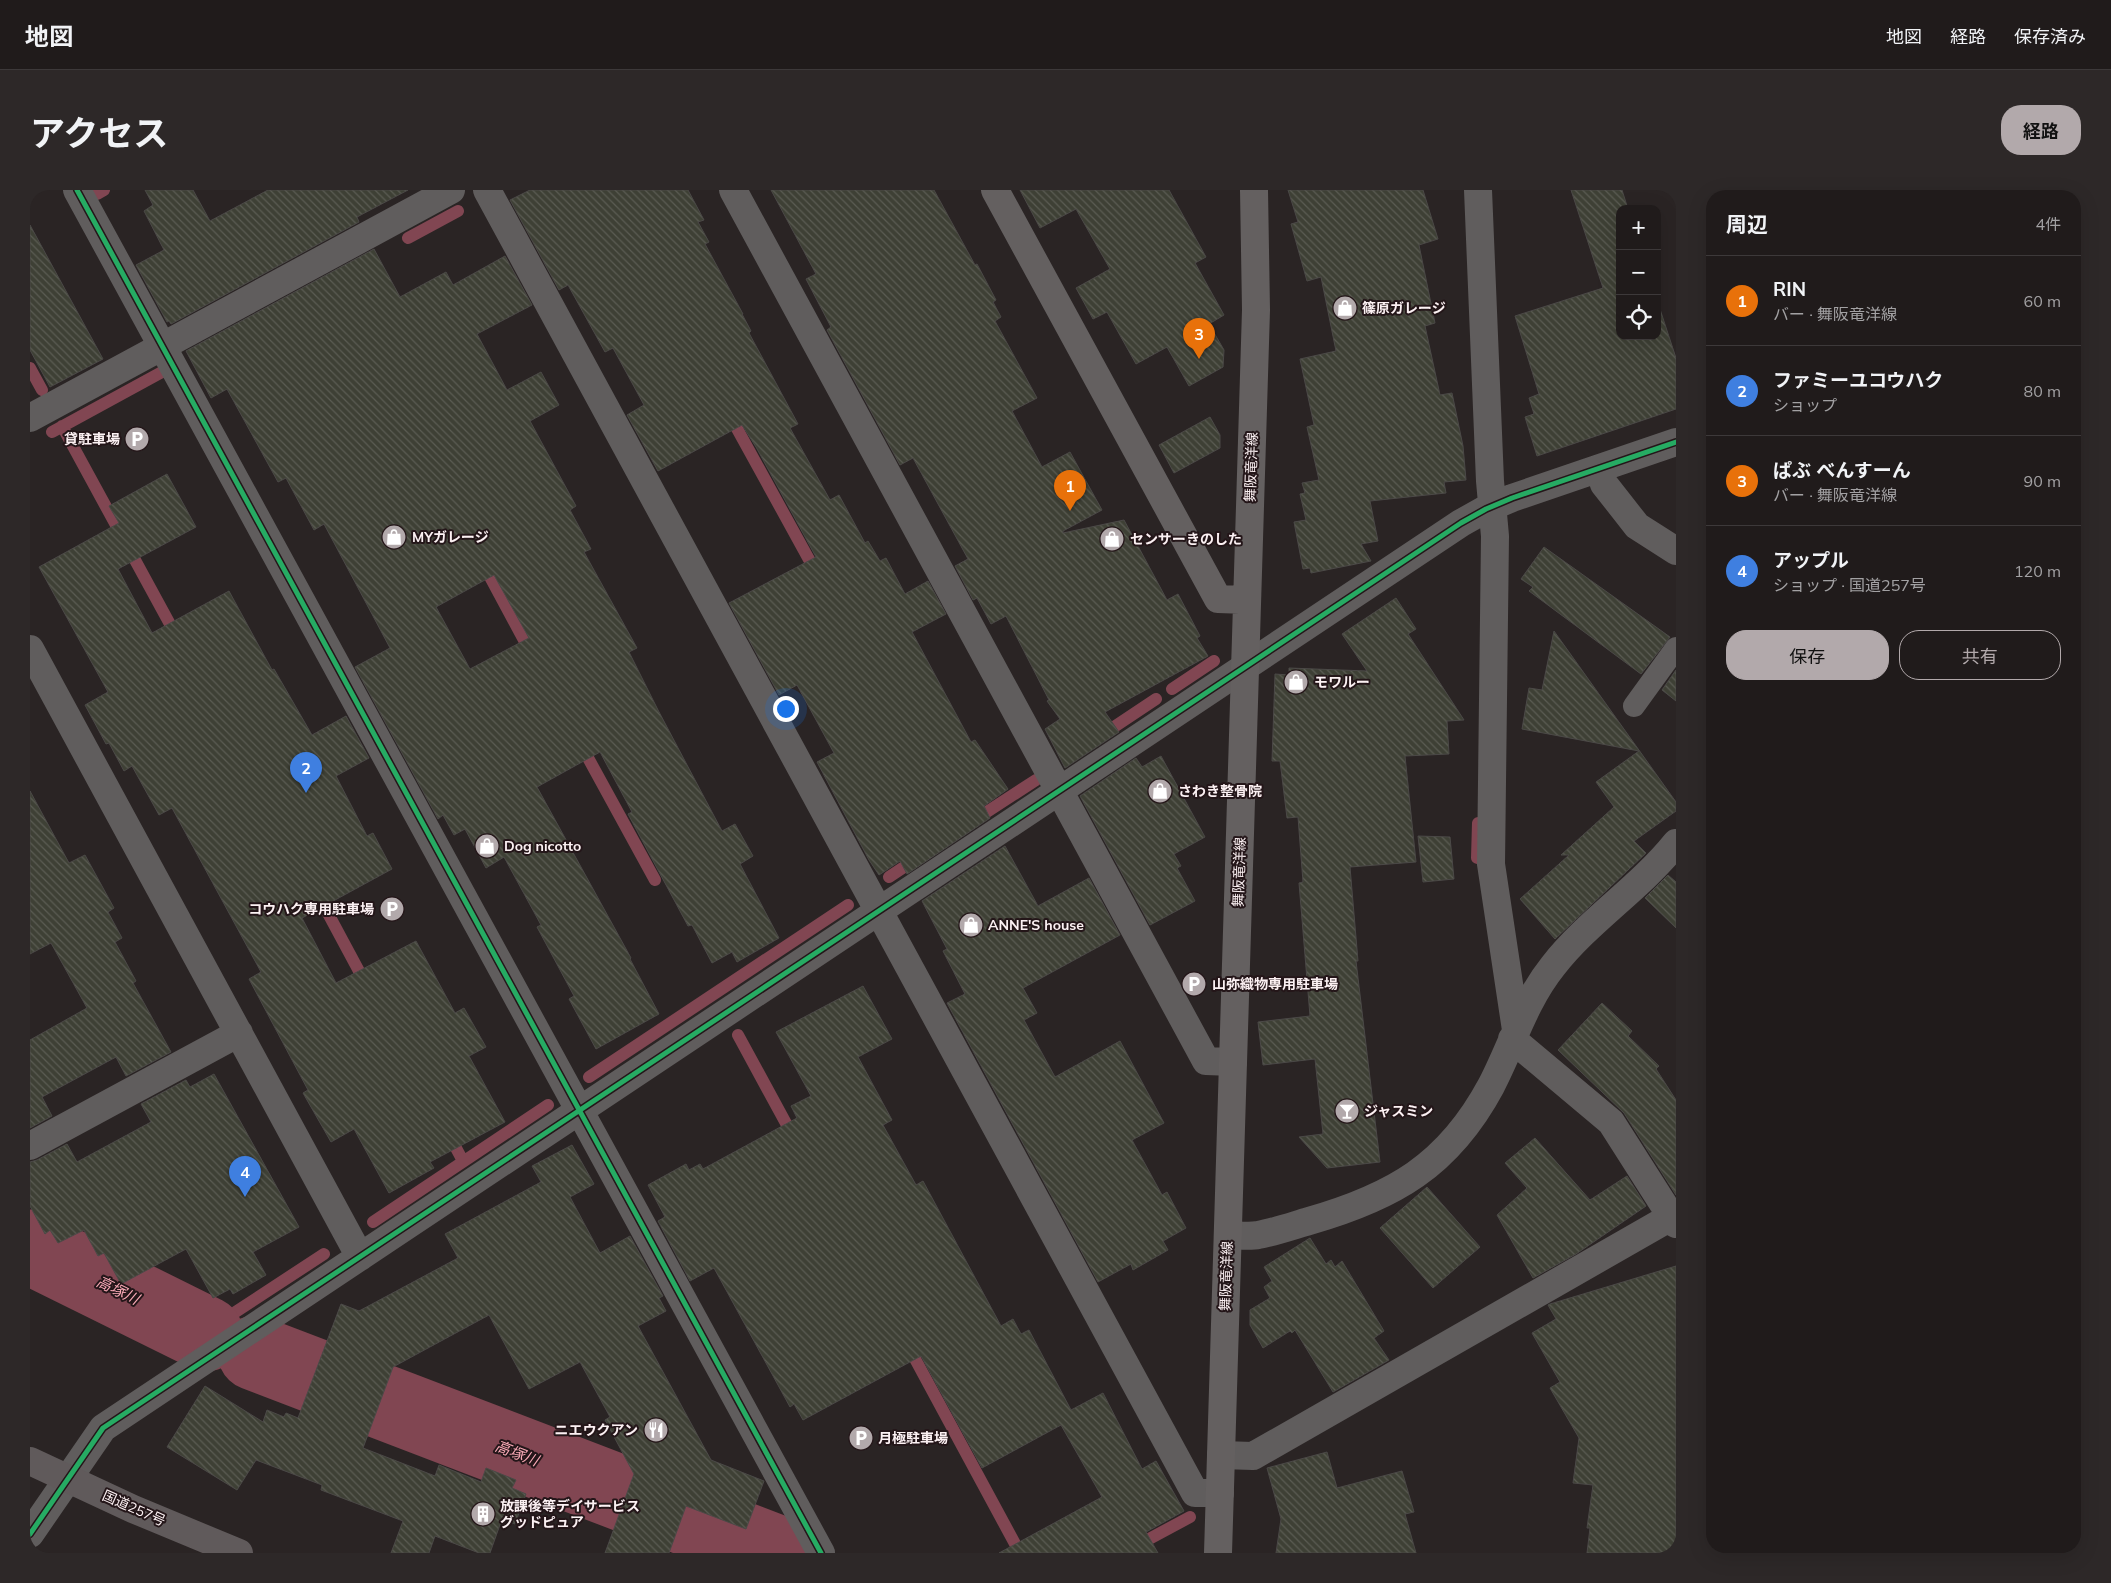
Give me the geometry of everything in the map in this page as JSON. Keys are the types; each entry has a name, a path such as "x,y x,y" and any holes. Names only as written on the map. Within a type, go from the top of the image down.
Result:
{"highway":[{"name":"国道257号","path":"30,1461 133,1509 240,1553"}],"main road":[{"path":"994,190 1218,599 1247,600"},
{"name":"舞阪竜洋線","path":"1218,1553 1256,310 1254,190"}],"street":[{"path":"77,190 821,1553"},
{"path":"30,418 451,190"},
{"path":"487,190 1195,1493 1220,1493"},
{"path":"733,190 1206,1061 1233,1062"},
{"path":"1221,1455 1253,1456 1674,1220 1611,1122 1514,1034 1491,864 1495,536 1492,506 1478,190"},
{"path":"30,1534 103,1428 1461,523 1492,506 1676,442"},
{"path":"1599,469 1604,484 1637,526 1676,551"},
{"path":"30,648 360,1257"},
{"path":"1228,1235 1256,1236 1346,1210 1383,1196 1416,1175 1446,1150 1472,1119 1491,1085 1537,987 1554,964 1574,943 1639,884 1676,843"},
{"path":"30,1146 239,1033"}],"lane":[{"path":"1634,706 1676,648"}],"building":[{"path":"145,190 193,190 210,221 268,190 408,190 357,217 359,222 171,324 169,321 167,322 136,265 164,250 144,211 153,205"},
{"path":"530,190 688,190 704,220 698,222 709,242 705,244 743,314 751,331 749,333 798,424 790,428 830,500 839,495 865,543 868,541 880,561 886,558 905,594 928,581 946,614 912,632 971,742 975,740 1008,789 984,806 990,818 907,874 900,861 879,875 869,860 817,762 834,753 797,685 779,695 729,603 816,557 756,447 742,425 658,471 627,415 644,405 613,348 605,352 568,285 559,290 510,200"},
{"path":"771,190 934,190 996,300 993,302 1001,317 995,321 1037,398 1012,411 1042,467 1070,452 1102,510 1063,531 1063,533 1124,520 1167,600 1178,594 1200,636 1197,638 1208,656 1105,712 1119,732 1065,768 1045,729 1060,719 1047,701 1049,700 1006,616 991,624 977,598 973,600 955,566 968,559 913,458 900,465 827,330 831,327 806,279 816,274"},
{"path":"1020,190 1169,190 1206,257 1195,263 1224,315 1209,324 1224,350 1223,367 1189,386 1167,347 1136,364 1107,312 1093,319 1076,288 1110,269 1076,209 1040,228"},
{"path":"1288,190 1423,190 1438,239 1419,245 1435,323 1425,326 1440,395 1452,393 1463,446 1466,480 1444,482 1446,493 1370,501 1378,541 1361,544 1371,561 1311,573 1310,568 1303,569 1294,522 1306,520 1300,494 1305,493 1302,483 1319,480 1307,427 1314,425 1300,359 1336,351 1321,277 1307,281 1291,224 1298,222"},
{"path":"1571,190 1622,190 1627,205 1616,205 1616,340 1661,340 1661,312 1676,358 1676,409 1537,456 1525,417 1534,414 1529,398 1539,394 1515,316 1603,288"},
{"path":"30,225 103,359 50,387 30,350"},
{"path":"374,249 400,297 446,272 453,285 505,256 532,305 477,334 507,390 541,372 559,405 530,421 576,506 570,510 591,549 584,552 637,648 629,652 722,831 735,824 753,856 740,864 779,938 737,962 732,952 712,963 692,925 688,926 628,814 632,812 600,752 537,787 631,958 659,1014 596,1049 569,999 574,996 537,927 541,925 504,857 486,868 465,829 454,835 443,815 438,819 355,667 390,648 324,524 314,530 286,478 278,482 227,389 211,398 186,351","holes":["494,575 529,638 470,669 436,607"]},
{"path":"1210,417 1220,435 1220,448 1174,473 1159,445"},
{"path":"167,474 196,527 118,569 152,633 229,591 272,670 274,669 312,735 346,716 369,758 336,776 367,836 373,833 392,869 302,918 336,983 416,941 455,1013 464,1008 486,1047 469,1056 505,1122 430,1162 434,1168 389,1193 354,1129 331,1142 303,1093 308,1090 249,979 261,972 172,808 159,815 132,766 124,771 109,743 106,744 85,705 108,692 39,567 119,523 109,506"},
{"path":"1544,547 1670,637 1641,674 1529,591 1533,587 1521,579"},
{"path":"1396,598 1416,629 1408,634 1464,720 1447,721 1449,754 1405,756 1416,862 1350,867 1358,961 1356,961 1380,1162 1327,1168 1299,1137 1323,1134 1315,1059 1263,1065 1258,1022 1310,1016 1299,883 1303,882 1298,817 1287,818 1280,761 1272,761 1275,674 1289,675 1289,668 1367,671 1342,634"},
{"path":"1554,631 1676,802 1676,811 1634,841 1646,853 1555,939 1520,899 1569,855 1561,855 1614,807 1596,782 1639,751 1522,729 1529,688 1542,690"},
{"path":"1676,670 1676,701 1662,690"},
{"path":"1161,756 1205,837 1174,854 1181,866 1177,868 1195,901 1150,925 1080,796 1136,758 1142,767"},
{"path":"30,791 69,863 85,855 114,908 108,912 122,938 115,942 136,981 133,983 171,1052 126,1076 116,1057 42,1097 52,1116 30,1128 30,1040 87,1008 51,943 30,954"},
{"path":"1418,836 1450,837 1454,879 1423,882"},
{"path":"1005,846 1038,906 1089,878 1120,935 1023,988 1037,1013 1024,1020 1055,1077 1120,1041 1164,1123 1132,1140 1162,1195 1167,1192 1186,1228 1163,1241 1168,1250 1133,1270 1131,1264 1098,1282 947,1003 965,994 943,951 947,949 922,901"},
{"path":"1668,875 1676,882 1676,928 1645,898"},
{"path":"863,986 892,1039 858,1057 892,1120 883,1125 916,1185 923,1181 1001,1326 1013,1319 1021,1334 1029,1330 1071,1410 1103,1393 1142,1469 1156,1461 1184,1511 1146,1532 1158,1553 999,1553 1102,1497 1061,1425 982,1468 921,1356 803,1420 794,1404 790,1407 714,1268 690,1281 658,1221 665,1217 648,1185 686,1164 689,1170 700,1164 703,1169 797,1118 791,1106 811,1096 776,1032"},
{"path":"1602,1003 1632,1031 1628,1036 1659,1066 1656,1069 1676,1100 1676,1195 1624,1113 1558,1050"},
{"path":"214,1074 299,1227 253,1252 266,1275 233,1294 230,1289 213,1298 186,1249 121,1284 104,1253 98,1256 84,1230 58,1243 50,1230 45,1234 30,1206 30,1162 67,1144 77,1162 151,1122 141,1104 186,1080 190,1087"},
{"path":"1535,1138 1590,1200 1627,1176 1646,1206 1576,1254 1533,1278 1497,1215 1527,1188 1505,1163"},
{"path":"572,1145 594,1184 570,1197 600,1253 630,1236 663,1296 659,1298 666,1311 638,1326 711,1460 764,1481 746,1529 686,1506 669,1553 605,1553 634,1474 605,1420 610,1417 580,1362 529,1389 489,1315 393,1367 363,1448 435,1476 439,1465 481,1482 486,1468 516,1480 512,1488 526,1494 515,1524 502,1519 490,1553 479,1553 435,1536 429,1553 391,1553 403,1521 321,1490 322,1485 256,1460 237,1490 167,1447 205,1386 263,1422 267,1410 284,1417 286,1413 298,1418 341,1304 359,1311 458,1258 445,1234 541,1182 532,1166"},
{"path":"1427,1187 1480,1247 1433,1288 1380,1228"},
{"path":"1310,1238 1326,1264 1331,1260 1335,1267 1342,1261 1384,1331 1374,1338 1389,1360 1333,1392 1295,1330 1292,1333 1290,1331 1263,1348 1250,1325 1250,1310 1270,1298 1264,1287 1272,1281 1264,1267"},
{"path":"1676,1266 1676,1553 1587,1553 1590,1528 1587,1528 1593,1485 1573,1483 1579,1438 1550,1388 1560,1382 1532,1333 1556,1319 1548,1305 1550,1304"},
{"path":"1327,1452 1337,1488 1402,1471 1414,1512 1405,1514 1416,1553 1276,1553 1281,1519 1267,1468"}],"waterway":[{"path":"95,190 97,194 104,190"},
{"path":"408,238 458,211"},
{"path":"30,368 42,390"},
{"path":"52,432 162,372"},
{"path":"729,414 817,574"},
{"path":"62,426 177,637"},
{"path":"482,562 532,655"},
{"path":"1172,689 1214,661"},
{"path":"1102,735 1156,699"},
{"path":"581,745 655,880"},
{"path":"973,821 1036,780"},
{"path":"1477,858 1478,823"},
{"path":"889,877 916,859"},
{"path":"316,891 367,986"},
{"path":"589,1077 848,905"},
{"path":"738,1035 794,1138"},
{"path":"373,1222 548,1105"},
{"path":"449,1135 463,1161"},
{"name":"高塚川","path":"30,1247 206,1334"},
{"path":"234,1313 324,1254"},
{"name":"高塚川","path":"205,1333 211,1329"},
{"path":"907,1344 1020,1553"},
{"name":"高塚川","path":"255,1353 778,1553"},
{"path":"1123,1553 1190,1517"}],"cycle path":[{"path":"77,190 821,1553"},
{"path":"30,1534 103,1428 1461,523 1486,509 1512,498 1676,442"}],"place":[{"name":"篠原ガレージ","path":"1345,308"},
{"name":"ぱぶ べんすーん","path":"1199,359"},
{"name":"貸駐車場","path":"137,439"},
{"name":"RIN","path":"1070,511"},
{"name":"MYガレージ","path":"394,537"},
{"name":"センサーきのした","path":"1112,539"},
{"name":"モワルー","path":"1296,682"},
{"name":"さわき整骨院","path":"1160,791"},
{"name":"ファミーユコウハク","path":"306,793"},
{"name":"Dog nicotto","path":"487,846"},
{"name":"コウハク専用駐車場","path":"392,909"},
{"name":"ANNE'S house","path":"971,925"},
{"name":"山弥織物専用駐車場","path":"1194,984"},
{"name":"ジャスミン","path":"1347,1111"},
{"name":"アップル","path":"245,1197"},
{"name":"ニエウクアン","path":"656,1430"},
{"name":"月極駐車場","path":"861,1438"},
{"name":"放課後等デイサービス グッドピュア","path":"483,1514"}]}
